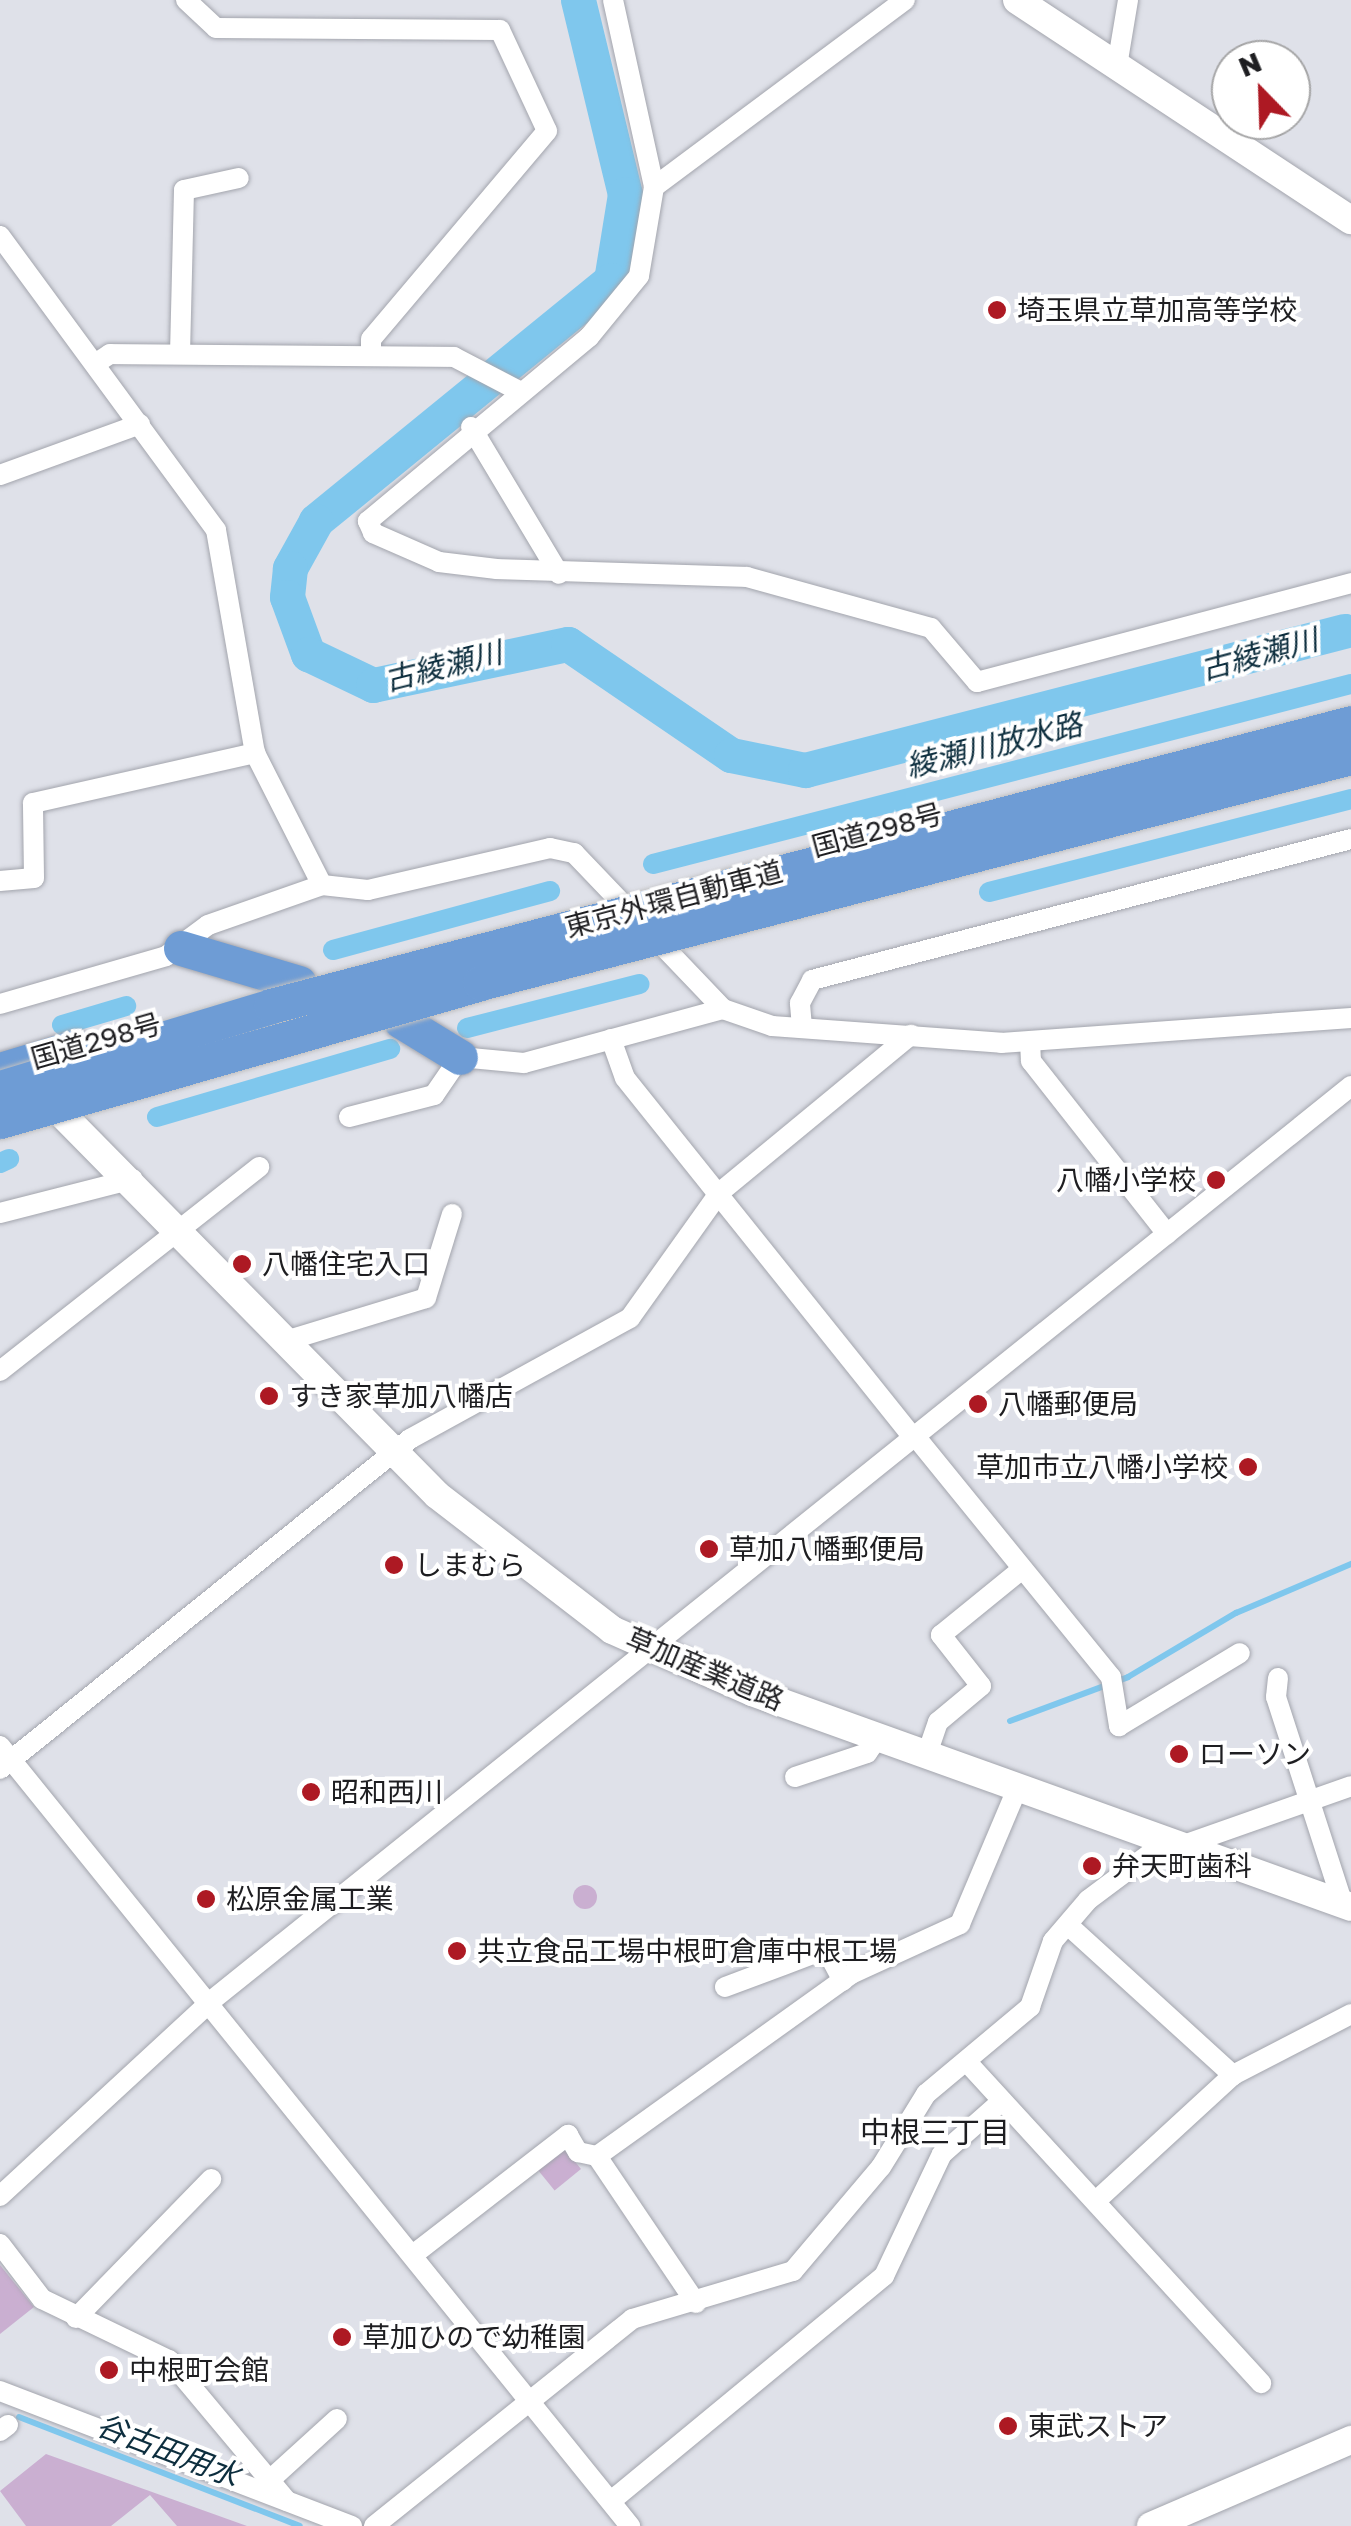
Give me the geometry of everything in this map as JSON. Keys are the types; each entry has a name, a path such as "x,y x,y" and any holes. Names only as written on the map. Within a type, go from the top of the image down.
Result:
{"highway":[{"name":"国道298号","path":"2,1071 299,983 1351,706"},
{"name":"東京外環自動車道","path":"2,1071 271,1006 1351,723"},
{"name":"東京外環自動車道","path":"0,1121 480,983 1351,757"},
{"path":"0,1138 401,1021 1351,774"},
{"path":"181,948 299,983"},
{"path":"401,1021 460,1057"}],"main road":[{"path":"1017,0 1351,220"},
{"name":"草加産業道路","path":"2,1071 69,1116 136,1179 393,1452 538,1579 647,1649 1347,1906"},
{"path":"1151,2526 1351,2440"}],"street":[{"path":"186,0 216,28 500,30 547,131 372,339 371,356"},
{"path":"613,0 654,187 645,258 614,314 513,387 368,521 373,534 439,562 558,574 747,577 931,628 977,682 1351,583"},
{"path":"654,187 905,0"},
{"path":"1117,66 1128,0"},
{"path":"180,354 184,190 238,178"},
{"path":"0,236 216,530 255,753 322,886"},
{"path":"95,364 110,354 371,356 478,364 513,387"},
{"path":"0,474 140,424"},
{"path":"471,426 558,574"},
{"path":"0,882 34,878 34,803 255,753"},
{"path":"802,1027 800,1003 812,980 1351,839"},
{"path":"0,1004 181,948 222,919 322,886 368,890 550,848 591,864 724,1009 746,1022 1030,1042 1351,1018"},
{"path":"349,1117 434,1095 460,1057 501,1067 724,1009"},
{"path":"630,2526 211,2000 4,1759 393,1452 630,1318 719,1193 911,1035"},
{"path":"612,1039 625,1078 1112,1677 1119,1726 1240,1653"},
{"path":"1030,1042 1032,1061 1167,1234"},
{"path":"0,2196 211,2000 1351,1086"},
{"path":"0,1372 259,1166"},
{"path":"0,1212 136,1179"},
{"path":"289,1340 426,1298 452,1214"},
{"path":"927,1754 938,1722 981,1686 941,1635 1022,1570"},
{"path":"1278,1678 1310,1796 1347,1906"},
{"path":"795,1777 867,1753 879,1736"},
{"path":"596,2156 843,1981 960,1924 1018,1786"},
{"path":"374,2526 632,2318 696,2304 793,2271 881,2167 926,2094 1030,2007 1053,1941 1102,1886 1174,1843 1310,1796 1351,1786"},
{"path":"1069,1926 1233,2075"},
{"path":"724,1987 826,1950 843,1981"},
{"path":"1098,2200 1233,2075 1351,2014"},
{"path":"966,2061 1098,2200 1261,2384"},
{"path":"610,2501 884,2276 942,2154 1002,2101"},
{"path":"414,2254 568,2135 578,2152 596,2156 696,2304"},
{"path":"76,2318 212,2179"},
{"path":"0,2244 42,2299 169,2360 287,2501"},
{"path":"0,2391 352,2526"},
{"path":"271,2480 337,2419"},
{"path":"0,2422 8,2425 0,2431"}],"shaded area":[{"path":"585,1885 597,1897 585,1909 573,1897"},
{"path":"564,2148 581,2169 555,2190 538,2169"},
{"path":"0,2265 34,2307 0,2334"},
{"path":"46,2454 247,2526 177,2526 150,2495 111,2526 26,2526 0,2491"}],"waterway":[{"name":"古綾瀬川","path":"578,0 625,194 611,280 316,521 290,568 287,597 308,654 373,685 568,644 731,755 805,770 1344,631"},
{"name":"綾瀬川放水路","path":"653,864 1351,684"},
{"name":"綾瀬川放水路","path":"989,892 1351,799"},
{"name":"綾瀬川放水路","path":"333,950 550,891"},
{"name":"綾瀬川放水路","path":"467,1028 639,984"},
{"name":"綾瀬川放水路","path":"62,1025 126,1006"},
{"name":"綾瀬川放水路","path":"157,1117 390,1049"},
{"name":"綾瀬川放水路","path":"0,1163 9,1159"},
{"path":"1010,1721 1128,1677 1236,1613 1351,1564"},
{"name":"谷古田用水","path":"19,2417 300,2526"}],"place":[{"name":"埼玉県立草加高等学校","path":"997,310"},
{"name":"八幡小学校","path":"1216,1180"},
{"name":"八幡住宅入口","path":"242,1264"},
{"name":"すき家草加八幡店","path":"269,1396"},
{"name":"八幡郵便局","path":"978,1404"},
{"name":"草加市立八幡小学校","path":"1248,1467"},
{"name":"草加八幡郵便局","path":"709,1549"},
{"name":"しまむら","path":"394,1565"},
{"name":"ローソン","path":"1179,1754"},
{"name":"昭和西川","path":"311,1792"},
{"name":"弁天町歯科","path":"1092,1866"},
{"name":"松原金属工業","path":"206,1899"},
{"name":"共立食品工場中根町倉庫中根工場","path":"457,1951"},
{"name":"草加ひので幼稚園","path":"342,2337"},
{"name":"中根町会館","path":"109,2370"},
{"name":"東武ストア","path":"1008,2426"}],"district":[{"name":"中根三丁目","path":"935,2132"}]}
